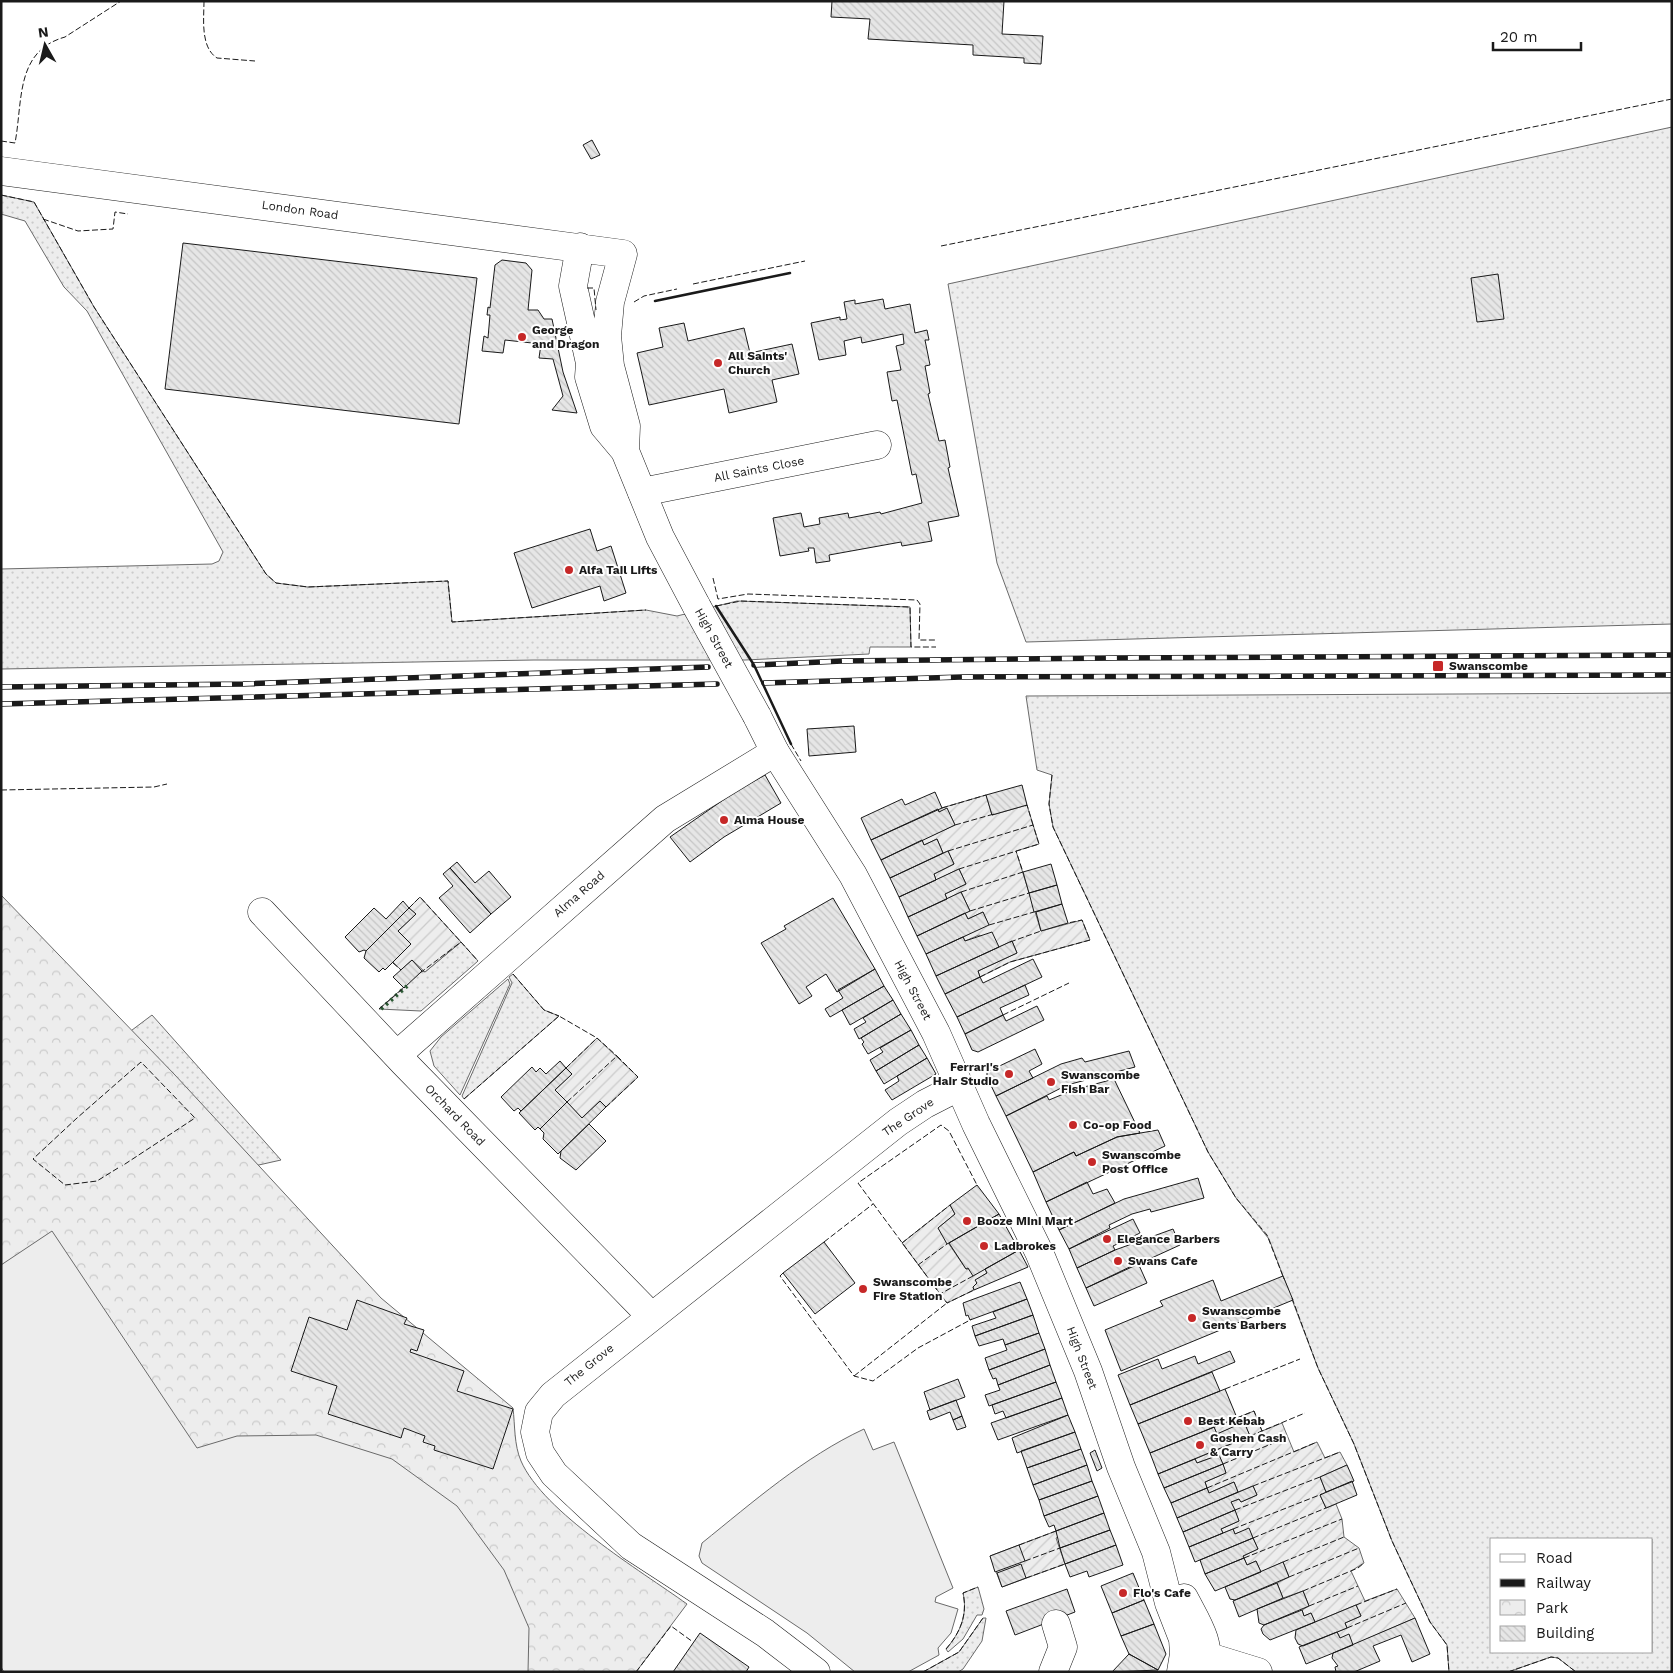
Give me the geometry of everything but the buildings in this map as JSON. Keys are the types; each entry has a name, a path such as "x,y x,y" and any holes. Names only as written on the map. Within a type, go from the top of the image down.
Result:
{"main road":[{"name":"London Road","path":"1,171 601,250"},
{"name":"High Street","path":"550,244 578,364 589,376"},
{"name":"High Street","path":"601,250 573,286 590,363 589,376 604,426 625,451 668,554 775,752 853,875 936,1033 1043,1260 1156,1552 1169,1603 1195,1662"},
{"name":"High Street","path":"601,250 610,302 607,336 610,366 626,426 625,451"},
{"name":"All Saints Close","path":"642,492 877,446"},
{"name":"Alma Road","path":"397,1055 665,819 775,752"},
{"name":"Orchard Road","path":"262,912 397,1055 651,1316"},
{"name":"The Grove","path":"816,1672 765,1633 631,1546 554,1474 542,1456 535,1427 537,1416 543,1405 553,1395 898,1122 920,1107 960,1086"},
{"path":"1052,1672 1063,1645 1056,1624"},
{"path":"1195,1662 1258,1672"}],"green space":[{"path":"1672,127 1672,624 1026,642 997,563 948,284"},
{"path":"1,195 34,202 94,307 266,574 276,583 308,587 448,581 452,622 646,610 677,616 737,601 910,607 911,647 870,647 869,654 745,660 534,660 1,669 1,569 212,564 219,561 223,552 87,311 64,287 25,221 1,214"},
{"path":"1672,693 1672,1672 1576,1672 1558,1658 1551,1657 1508,1672 1449,1672 1447,1645 1430,1622 1392,1541 1354,1444 1318,1368 1269,1239 1236,1198 1208,1152 1053,827 1049,804 1052,775 1037,770 1026,696"},
{"path":"986,795 992,815 1027,805 1039,844 1016,851 1041,931 1082,920 1090,940 1010,962 980,977 978,971 1017,953 1012,941 999,947 979,935 965,941 963,937 988,924 983,912 968,919 965,913 970,911 961,892 947,899 945,894 966,884 959,869 936,880 934,874 954,864 948,851 943,853 937,839 924,845 922,840 955,825 947,809 939,812 938,809"},
{"path":"1,895 175,1075 381,1298 513,1408 516,1442 521,1461 533,1480 550,1500 571,1520 620,1558 687,1604 636,1672 1,1672"},
{"path":"420,897 461,942 425,972 412,960 401,970 393,962 398,931 416,914 409,908"},
{"path":"461,942 478,961 421,1011 379,1009 422,971 425,972"},
{"path":"513,974 544,1010 559,1016 464,1099 462,1096 512,983 509,977"},
{"path":"508,979 510,984 460,1095 434,1066 430,1051 441,1037"},
{"path":"152,1015 281,1160 232,1171 75,1073"},
{"path":"597,1038 638,1077 606,1107 600,1101 582,1118 555,1090 572,1074 566,1068"},
{"path":"950,1205 955,1214 938,1228 966,1269 985,1269 987,1273 976,1280 977,1283 973,1287 974,1290 947,1303 902,1243"},
{"path":"1254,1411 1262,1431 1282,1423 1294,1452 1317,1442 1325,1458 1340,1452 1347,1465 1320,1477 1326,1492 1320,1495 1326,1508 1336,1504 1342,1519 1344,1537 1359,1548 1364,1563 1351,1571 1365,1601 1397,1589 1415,1618 1353,1645 1340,1638 1337,1632 1347,1628 1345,1623 1361,1616 1356,1605 1315,1622 1311,1613 1304,1616 1302,1610 1309,1606 1303,1591 1283,1598 1277,1583 1289,1577 1283,1562 1261,1572 1256,1561 1247,1565 1243,1556 1258,1549 1249,1529 1235,1534 1233,1529 1223,1533 1221,1529 1239,1521 1231,1502 1239,1499 1241,1502 1257,1495 1253,1486 1238,1492 1234,1482 1209,1493 1205,1482 1226,1473 1219,1455 1197,1463 1195,1459 1250,1436 1244,1423 1217,1434 1214,1427"},
{"path":"1056,1531 1058,1537 1056,1538 1065,1564 1002,1587 990,1556"},
{"path":"978,1587 984,1609 982,1615 977,1615 963,1639 948,1652 946,1649 959,1630 964,1616 963,1593"},
{"path":"983,1618 986,1618 982,1641 963,1669 958,1672 923,1672 959,1652"}],"shaded area":[{"path":"52,1231 197,1448 237,1436 316,1435 392,1459 457,1506 504,1570 529,1628 528,1672 4,1672 1,1667 1,1265"},
{"path":"864,1429 873,1450 894,1442 953,1588 936,1597 935,1602 958,1609 951,1633 938,1648 939,1655 908,1672 855,1672 807,1633 702,1563 699,1556 702,1543 760,1496 821,1453"}],"railway":[{"path":"754,665 842,661 1114,658 1672,655"},
{"path":"1,687 243,684 708,667"},
{"path":"764,683 962,677 1672,675"},
{"path":"1,704 717,684"}],"hedge":[{"path":"381,1009 407,986"}],"fence":[{"path":"1,141 15,143 24,80 29,66 37,54 49,44 65,37 121,1"},
{"path":"204,1 205,40 212,53 217,58 255,61"},
{"path":"941,246 1672,99"},
{"path":"1,195 34,202 94,307 266,574 276,583 308,587 448,581 452,622 646,610"},
{"path":"43,219 78,231 113,229 115,212 128,214"},
{"path":"693,284 805,261"},
{"path":"587,288 594,288 596,310"},
{"path":"634,302 644,296 677,289"},
{"path":"713,578 718,599 748,594 917,600 920,604 919,640 936,640"},
{"path":"716,606 741,601 910,607 911,647 936,647"},
{"path":"791,744 801,761"},
{"path":"1052,775 1049,804 1053,827 1208,1152 1236,1198 1267,1235 1284,1279"},
{"path":"1,790 154,787 167,784"},
{"path":"942,808 986,795"},
{"path":"1025,806 1027,805 1033,825"},
{"path":"955,825 994,814"},
{"path":"948,851 1033,825 1039,844 959,869"},
{"path":"961,892 1023,872 1016,851"},
{"path":"970,911 1029,893"},
{"path":"409,908 420,897 461,942"},
{"path":"989,925 1034,912"},
{"path":"980,977 1010,962 1090,940 1082,920 1068,923"},
{"path":"1010,942 1041,931"},
{"path":"420,973 461,942 478,961"},
{"path":"393,963 401,970"},
{"path":"513,974 544,1010 559,1016"},
{"path":"1003,1015 1069,983"},
{"path":"379,1009 405,987"},
{"path":"464,1099 559,1016 597,1038"},
{"path":"566,1068 597,1038 617,1056"},
{"path":"567,1102 617,1056 638,1077 606,1107"},
{"path":"118,1168 97,1181 65,1185 33,1159 141,1062 195,1118 122,1166"},
{"path":"973,1276 940,1294 858,1183 941,1125 949,1131 977,1185"},
{"path":"824,1242 873,1204"},
{"path":"902,1243 950,1205"},
{"path":"918,1265 947,1244"},
{"path":"783,1273 780,1276 854,1376 873,1381 918,1348 972,1319"},
{"path":"940,1294 947,1303 974,1290"},
{"path":"1292,1298 1318,1368 1354,1444 1392,1541 1430,1622 1447,1645 1449,1672"},
{"path":"854,1376 947,1303"},
{"path":"1225,1389 1300,1359"},
{"path":"1237,1418 1254,1411 1262,1431"},
{"path":"1250,1436 1305,1413"},
{"path":"1223,1464 1288,1437"},
{"path":"1207,1488 1317,1442"},
{"path":"1253,1486 1340,1452"},
{"path":"1235,1510 1320,1477"},
{"path":"1233,1529 1322,1494"},
{"path":"1253,1538 1326,1508"},
{"path":"1244,1558 1342,1519"},
{"path":"1019,1545 1056,1531"},
{"path":"1283,1562 1344,1537"},
{"path":"1025,1561 1060,1548"},
{"path":"1289,1577 1359,1548"},
{"path":"1303,1591 1358,1568 1364,1563"},
{"path":"1026,1578 1065,1564"},
{"path":"1309,1606 1358,1586"},
{"path":"946,1649 962,1623 964,1616 963,1593 978,1587"},
{"path":"1356,1605 1397,1589"},
{"path":"1347,1628 1406,1603"},
{"path":"923,1672 959,1652 983,1618"},
{"path":"636,1672 671,1626 693,1642"},
{"path":"1508,1672 1551,1657 1558,1658 1576,1672"}],"wall":[{"path":"655,301 790,273"},
{"path":"716,606 754,665 791,744"}],"place":[{"name":"George and Dragon","path":"522,337"},
{"name":"All Saints' Church","path":"718,363"},
{"name":"Alfa Tail Lifts","path":"569,570"},
{"name":"Swanscombe","path":"1438,666"},
{"name":"Alma House","path":"724,820"},
{"name":"Ferrari's Hair Studio","path":"1009,1074"},
{"name":"Swanscombe Fish Bar","path":"1051,1082"},
{"name":"Co-op Food","path":"1073,1125"},
{"name":"Swanscombe Post Office","path":"1092,1162"},
{"name":"Booze Mini Mart","path":"967,1221"},
{"name":"Elegance Barbers","path":"1107,1239"},
{"name":"Ladbrokes","path":"984,1246"},
{"name":"Swans Cafe","path":"1118,1261"},
{"name":"Swanscombe Fire Station","path":"863,1289"},
{"name":"Swanscombe Gents Barbers","path":"1192,1318"},
{"name":"Best Kebab","path":"1188,1421"},
{"name":"Goshen Cash & Carry","path":"1200,1445"},
{"name":"Flo's Cafe","path":"1123,1593"}]}
